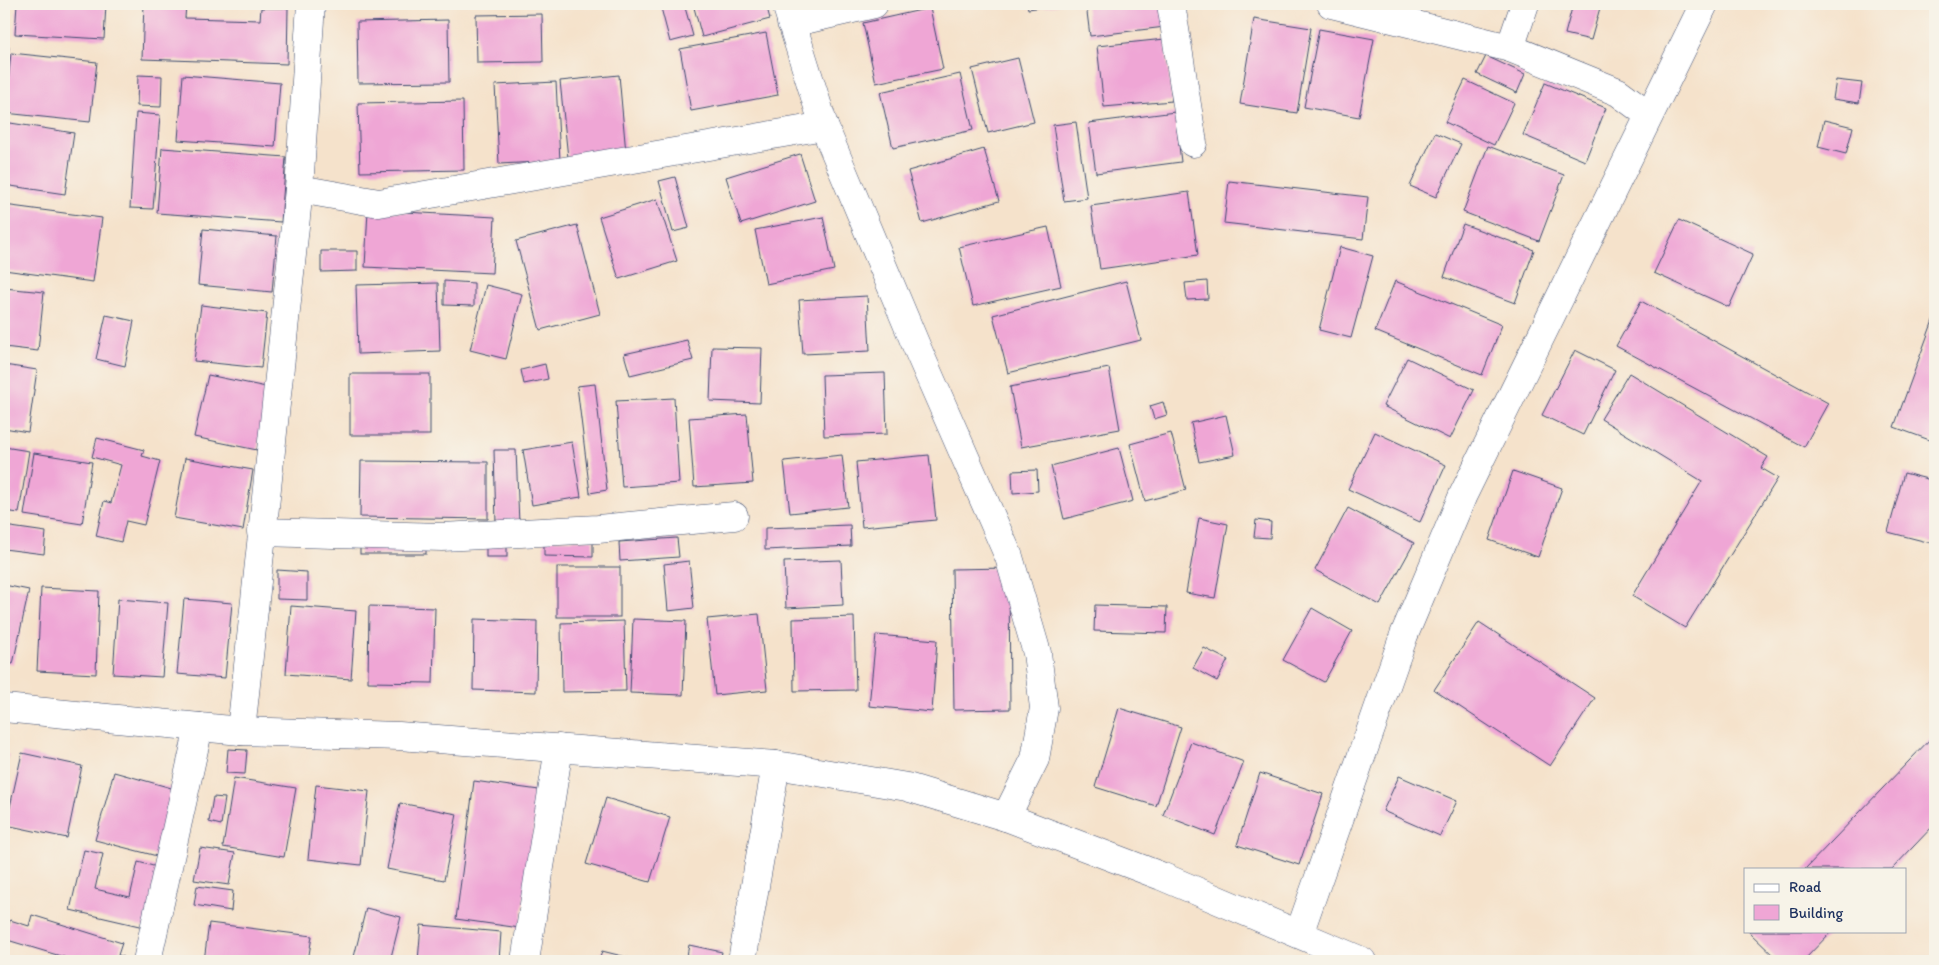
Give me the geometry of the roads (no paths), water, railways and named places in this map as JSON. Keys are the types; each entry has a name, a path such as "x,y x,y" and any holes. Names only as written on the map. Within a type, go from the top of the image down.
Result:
{"street":[{"path":"241,731 298,189 311,4"},
{"path":"874,4 789,14 824,126 918,350 1009,557 1037,653 1044,708 1035,759 1006,817"},
{"path":"1171,4 1194,143"},
{"path":"1331,4 1510,48 1649,115"},
{"path":"1510,48 1524,4"},
{"path":"1299,934 1404,635 1463,495 1704,4"},
{"path":"298,189 379,203 824,126"},
{"path":"261,532 442,537 598,529 734,516"},
{"path":"4,708 241,731 399,736 776,764 907,788 1006,817 1162,876 1362,961"},
{"path":"147,961 199,727"},
{"path":"525,961 559,748"},
{"path":"742,961 776,764"}]}
